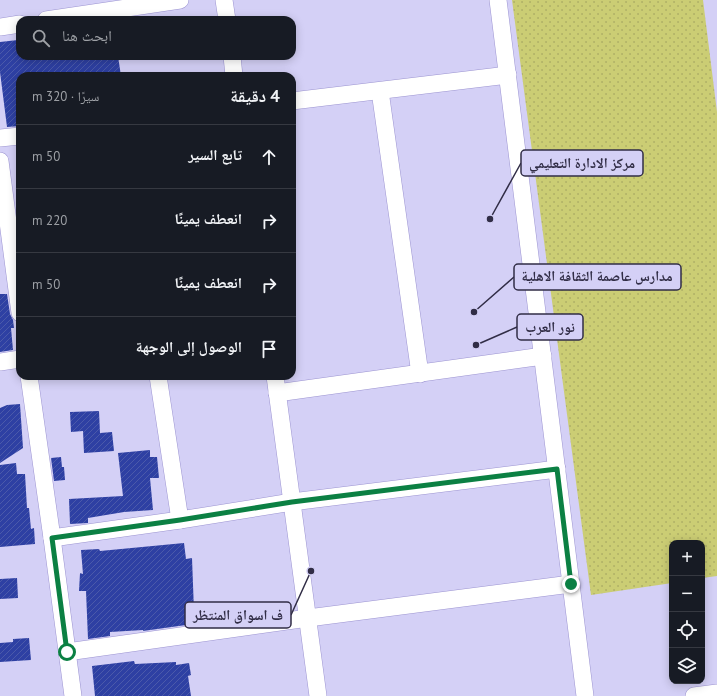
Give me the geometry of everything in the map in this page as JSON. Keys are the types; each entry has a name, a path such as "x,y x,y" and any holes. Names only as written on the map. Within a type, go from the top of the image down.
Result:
{"street":[{"path":"73,16 180,0"},
{"path":"224,0 226,16"},
{"path":"498,0 585,696"},
{"path":"0,27 16,25"},
{"path":"232,60 234,72"},
{"path":"296,101 508,76"},
{"path":"380,91 420,374"},
{"path":"0,138 16,136"},
{"path":"0,162 6,257 16,298"},
{"path":"277,393 543,356"},
{"path":"0,362 16,360"},
{"path":"30,380 73,696"},
{"path":"159,380 180,520"},
{"path":"275,380 318,696"},
{"path":"52,538 292,502 557,469"},
{"path":"67,652 308,618 571,584"},
{"path":"694,696 717,693"}],"green space":[{"path":"512,0 703,0 717,112 717,576 705,578 705,540 669,540 669,583 591,595"}],"building":[{"path":"16,40 16,60 119,60 120,72 16,72 16,126 7,127 0,72 0,42"},
{"path":"0,294 7,294 14,328 11,328 13,350 0,352"},
{"path":"20,404 23,448 0,463 0,408 7,405"},
{"path":"99,411 100,433 112,432 114,451 84,453 83,431 71,432 70,412"},
{"path":"150,450 150,457 157,457 159,478 150,478 153,510 124,512 88,518 88,523 70,524 69,499 123,496 118,453"},
{"path":"61,457 62,467 64,467 65,480 54,481 51,458"},
{"path":"16,463 17,474 25,474 27,508 29,508 31,529 34,528 35,544 0,547 0,465"},
{"path":"184,543 186,559 192,558 193,624 143,631 110,632 110,636 88,639 86,591 79,591 80,573 83,574 81,550 99,549 100,551"},
{"path":"17,578 18,598 0,599 0,579"},
{"path":"29,638 31,660 0,662 0,643 13,642 13,639"},
{"path":"134,661 135,664 176,662 176,665 189,663 191,675 188,676 191,696 95,696 92,666"}],"place":[{"name":"مركز الادارة التعليمي","path":"490,219"},
{"name":"مدارس عاصمة الثقافة الاهلية","path":"474,312"},
{"name":"نور العرب","path":"476,345"},
{"name":"ف اسواق المنتظر","path":"311,571"}],"route":[{"path":"67,652 52,538 292,502 557,469 571,584"}]}
